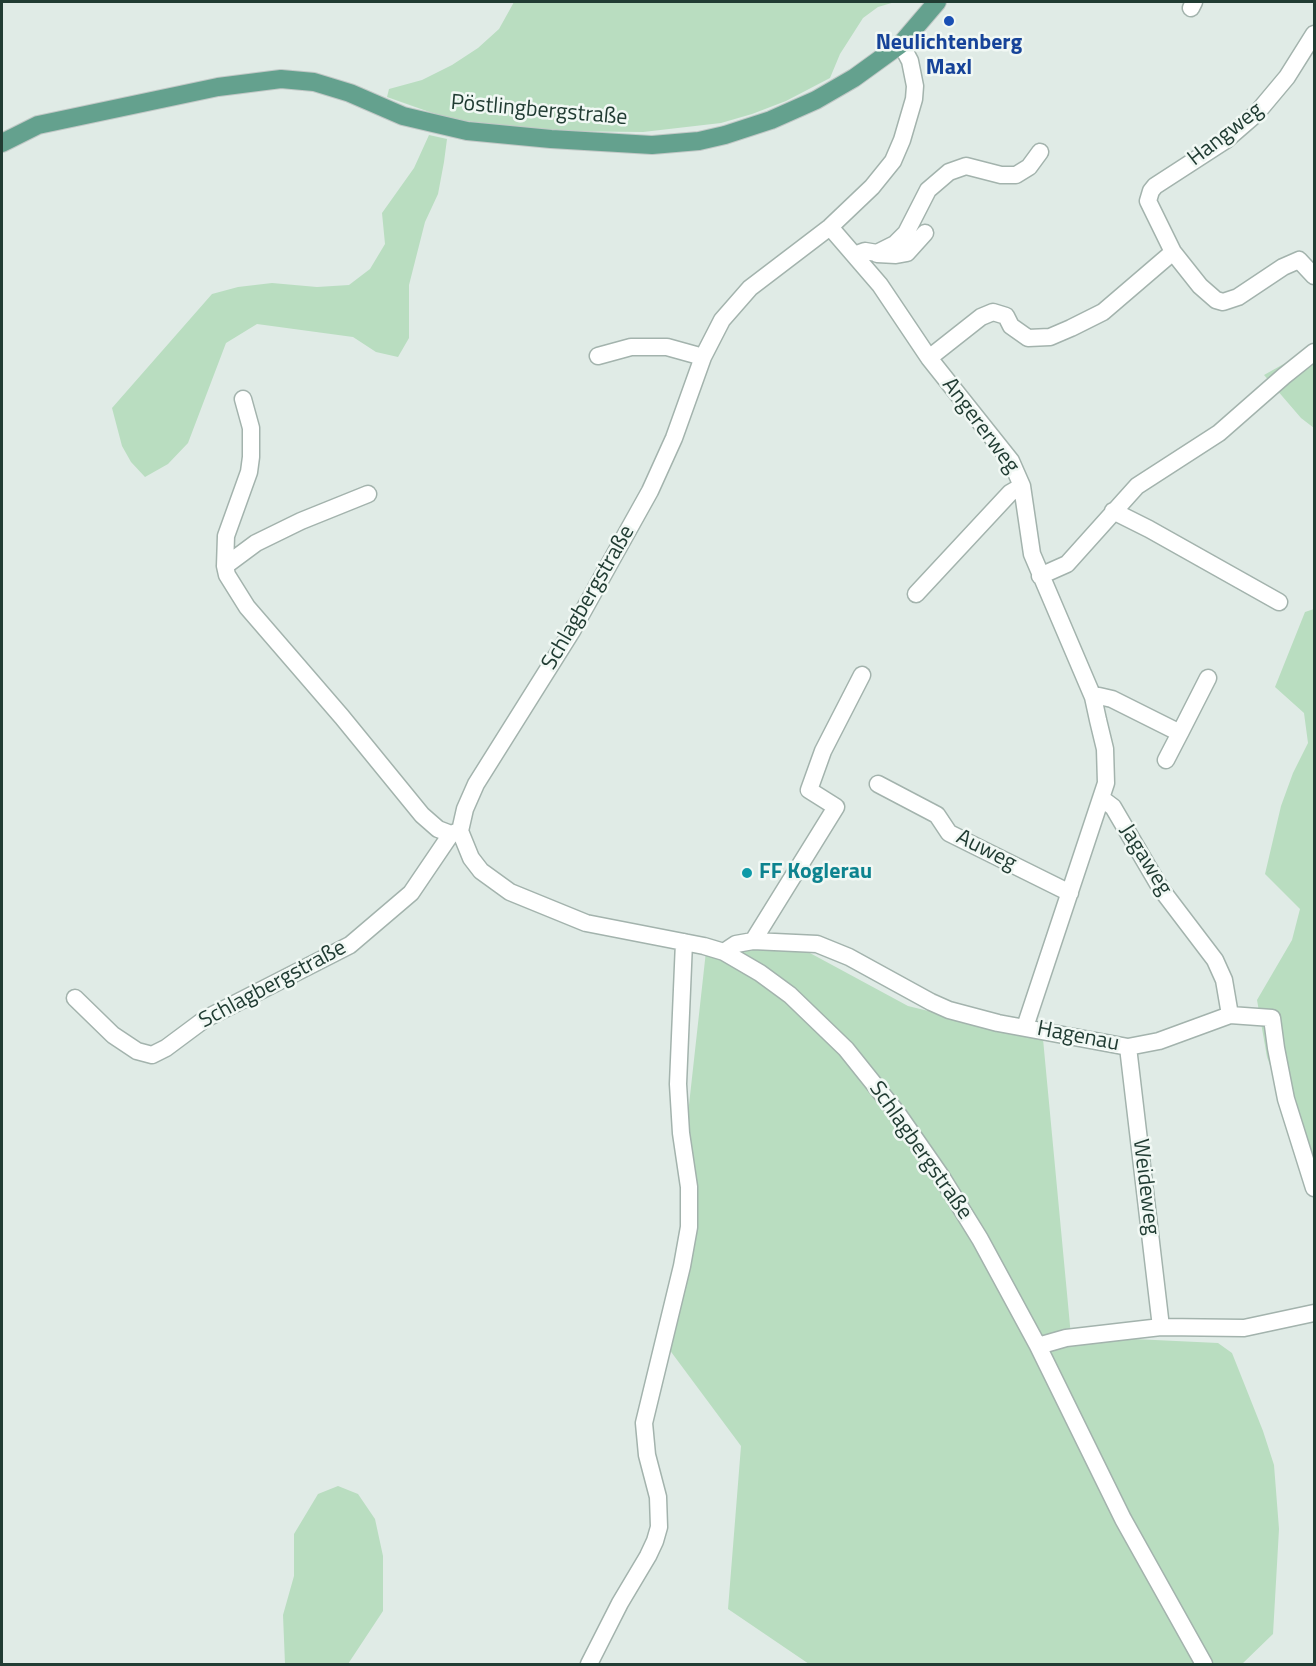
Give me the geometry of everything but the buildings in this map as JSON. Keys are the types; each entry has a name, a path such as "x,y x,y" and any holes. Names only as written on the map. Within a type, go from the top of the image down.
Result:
{"main road":[{"name":"Pöstlingbergstraße","path":"2,143 38,125 218,87 281,79 314,82 350,93 403,117 467,131 652,145 699,141 771,120 816,100 854,78 900,44 938,2"}],"street":[{"name":"Hangweg","path":"1173,252 1150,208 1148,196 1155,186 1226,140 1256,114 1287,77 1314,34"},
{"name":"Schlagbergstraße","path":"75,998 113,1035 137,1051 152,1054 166,1048 205,1019 350,945 411,893 456,832 476,784 572,631 650,492 674,438 704,357 723,320 750,288 830,227 884,173 892,161 902,140 914,99 915,86 910,61 900,44"},
{"path":"876,254 890,248 900,240 928,190 949,172 966,166 1001,175 1016,175 1029,167 1040,152"},
{"name":"Angererweg","path":"830,227 891,299 929,358 1011,461 1022,486 1029,544 1040,576"},
{"path":"854,255 865,251 896,255 907,253 925,233"},
{"name":"Angererweg","path":"929,358 981,317 993,312 1006,316 1011,326 1028,338 1050,337 1071,328 1103,312 1173,252"},
{"path":"1173,252 1209,296 1222,302 1238,297 1276,271 1299,260 1314,276"},
{"path":"598,356 631,347 667,347 704,357"},
{"path":"1025,1027 1106,783 1106,765 1093,697 1040,576 1067,564 1137,486 1220,433 1277,381 1314,352"},
{"path":"243,399 251,428 251,457 249,472 226,536 225,566 231,584 272,637 342,717 422,815 438,829 456,832"},
{"path":"916,594 1011,493 1022,486"},
{"path":"225,566 237,555 281,530 368,494"},
{"path":"1113,511 1279,602"},
{"path":"753,941 836,807 809,790 822,751 862,675"},
{"path":"1166,760 1208,678"},
{"path":"1093,697 1112,699 1180,733"},
{"name":"Auweg","path":"878,784 937,815 949,833 1071,893"},
{"name":"Jagaweg","path":"1101,798 1113,807 1161,889 1215,960 1224,980 1230,1015"},
{"name":"Schlagbergstraße","path":"456,832 481,871 510,892 586,923 724,952 775,984 816,1019 846,1050 898,1114 941,1176 980,1239 1038,1346 1123,1519 1204,1665"},
{"name":"Hagenau","path":"724,952 736,944 753,941 802,942 830,949 949,1010 998,1023 1128,1047 1159,1041 1230,1015 1272,1018 1286,1099 1314,1188"},
{"path":"589,1665 656,1541 659,1527 658,1497 646,1455 644,1423 682,1266 689,1227 689,1187 681,1133 678,1084 684,942"},
{"name":"Weideweg","path":"1128,1047 1161,1327"},
{"path":"1038,1346 1066,1338 1161,1327 1244,1328 1314,1313"}],"green space":[{"path":"514,2 895,2 878,7 863,18 840,54 830,78 786,101 721,123 643,132 553,131 465,121 438,115 387,97 389,89 422,80 452,65 478,48 499,29"},
{"path":"429,135 447,139 444,162 438,194 425,222 409,285 409,338 398,357 376,352 353,337 257,324 226,343 188,443 168,464 145,477 131,462 122,446 112,408 212,294 238,287 272,283 317,287 349,285 370,269 385,244 382,213 414,168"},
{"path":"1314,347 1314,428 1301,418 1264,375"},
{"path":"1314,609 1314,1186 1267,1057 1257,1000 1292,940 1300,909 1265,874 1281,806 1293,773 1308,743 1304,713 1275,687 1305,612"},
{"path":"707,942 797,946 908,1006 1043,1039 1071,1336 1218,1343 1232,1353 1274,1465 1279,1529 1273,1634 1242,1664 809,1664 728,1609 741,1446 663,1341 686,1229 685,1141"},
{"path":"338,1486 358,1494 375,1519 383,1556 383,1611 348,1664 285,1664 283,1615 294,1576 294,1534 318,1494"}],"place":[{"name":"Neulichtenberg Maxl","path":"949,21"},
{"name":"FF Koglerau","path":"747,873"}]}
